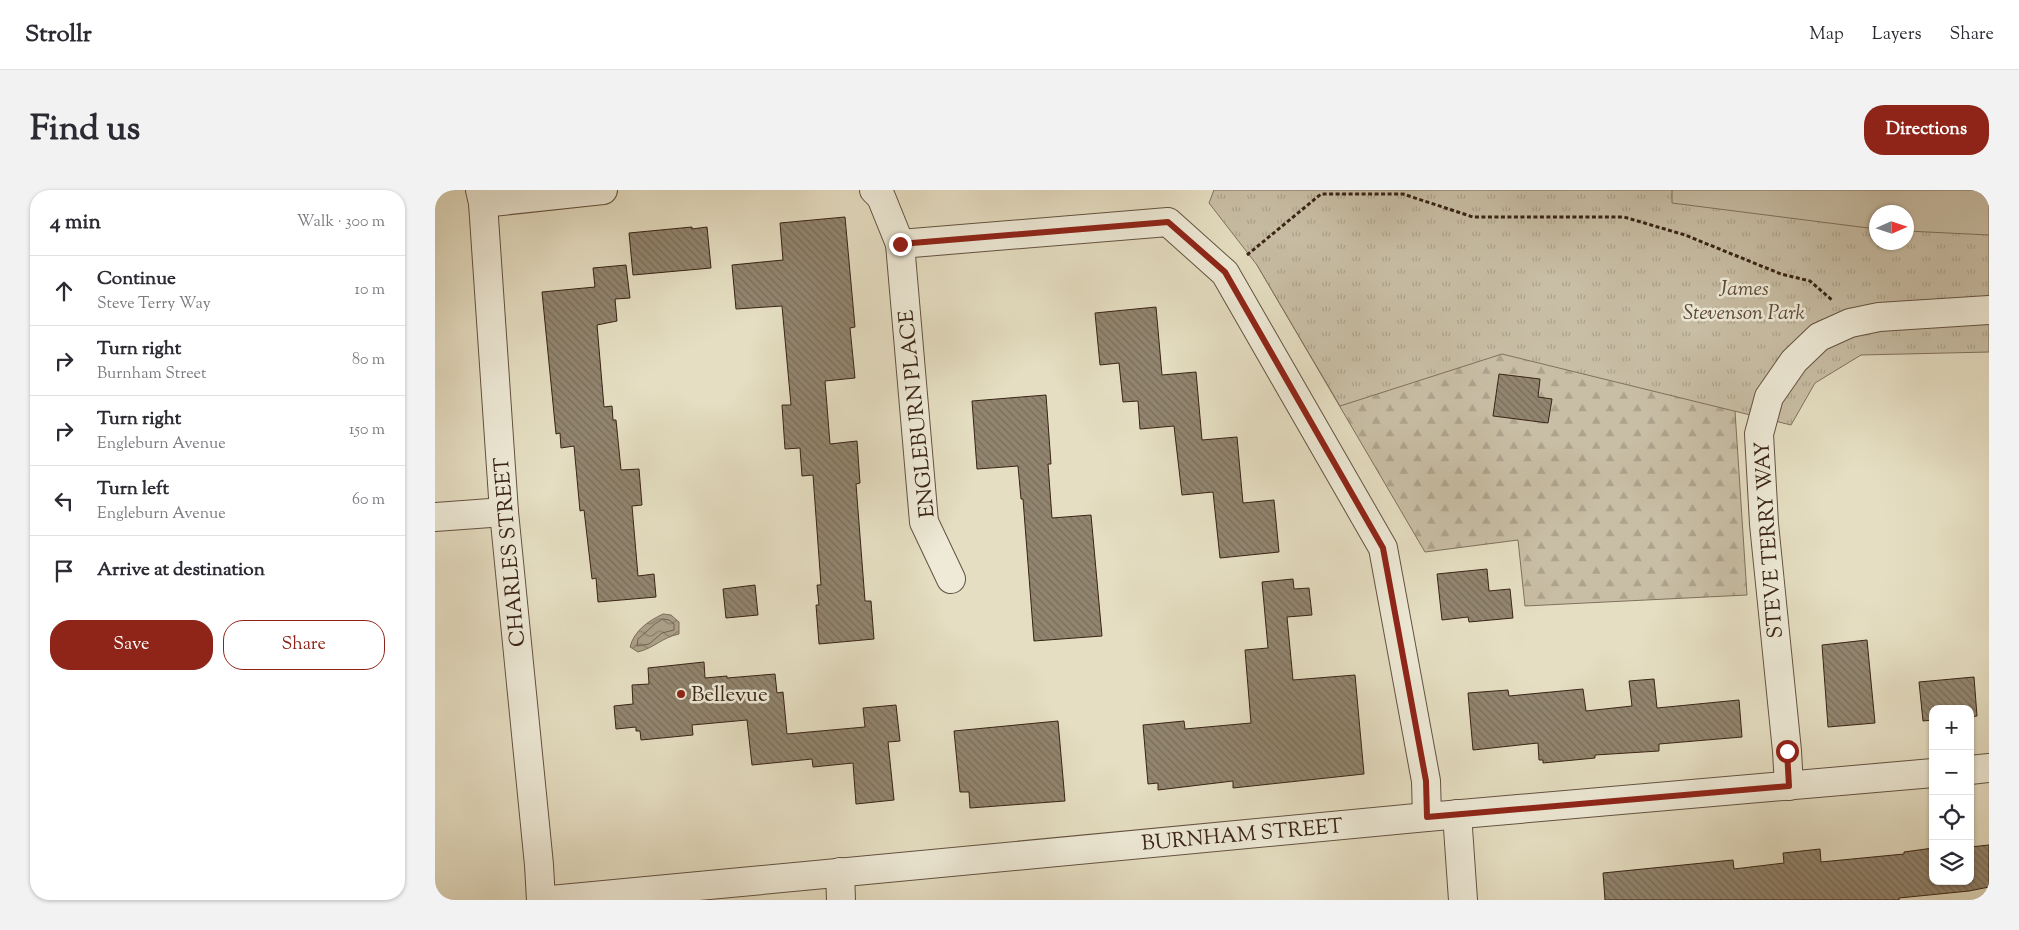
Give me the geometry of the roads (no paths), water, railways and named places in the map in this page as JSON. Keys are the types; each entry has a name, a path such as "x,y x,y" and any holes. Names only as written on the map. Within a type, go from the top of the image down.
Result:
{"street":[{"path":"481,196 603,190"},
{"name":"ENGLEBURN PLACE","path":"874,190 881,197 900,244 924,522 951,580"},
{"name":"CHARLES STREET","path":"481,196 504,512 541,900"},
{"path":"900,244 1168,222 1225,272 1383,548 1426,781 1427,817"},
{"name":"STEVE TERRY WAY","path":"1789,786 1764,524 1759,434 1769,397 1794,361 1819,336 1850,323 1879,317 1989,310"},
{"path":"435,517 504,512"},
{"path":"1974,770 1989,768"},
{"name":"BURNHAM STREET","path":"551,900 1457,814 1929,773"},
{"path":"1457,814 1463,900"},
{"path":"840,872 841,900"}],"water":[{"path":"663,614 671,615 679,622 679,634 638,652 630,647 642,627"}],"place":[{"name":"Bellevue","path":"681,694"}],"park label":[{"name":"James Stevenson Park","path":"1744,300"}]}
